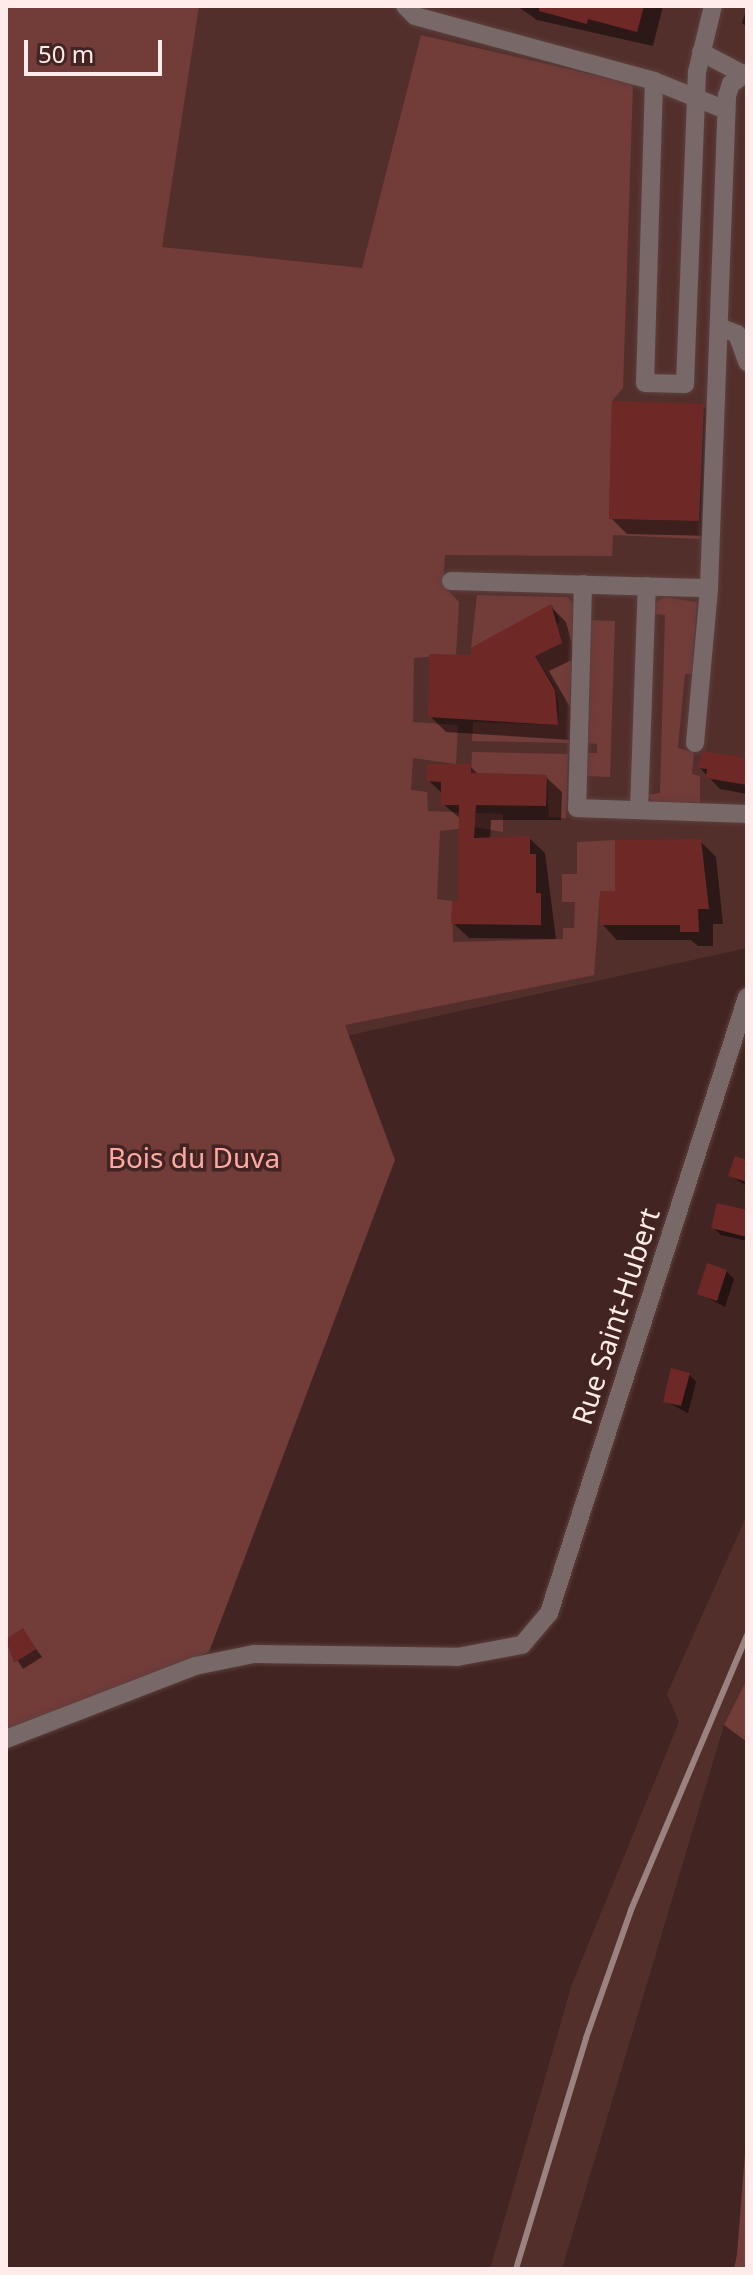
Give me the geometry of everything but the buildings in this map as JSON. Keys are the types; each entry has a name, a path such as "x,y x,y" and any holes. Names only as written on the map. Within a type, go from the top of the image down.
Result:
{"street":[{"path":"405,6 415,16 654,81 696,94 726,110"},
{"path":"654,81 645,383 685,384 696,94 701,52 713,6"},
{"path":"695,743 709,588 726,110 731,84 744,73 701,52"},
{"path":"719,327 737,334 747,362"},
{"path":"451,581 709,588"},
{"path":"583,584 577,808 747,814"},
{"path":"639,810 647,586"},
{"name":"Rue Saint-Hubert","path":"6,1739 195,1666 254,1654 457,1657 522,1645 549,1613 747,997"}],"shaded area":[{"path":"166,6 747,6 747,948 346,1036 109,448"},
{"path":"747,1515 747,1679 724,1725 562,2269 490,2269 572,1984 679,1722 667,1694"}],"green space":[{"name":"Bois du Duva","path":"6,6 199,6 162,247 362,268 421,35 633,84 623,388 612,401 609,519 700,521 700,539 613,535 612,556 445,555 443,585 459,602 456,655 414,658 413,722 458,725 456,764 413,758 411,790 427,792 428,811 503,814 503,832 474,827 440,831 437,899 452,901 453,942 563,939 563,928 574,928 575,902 562,902 562,874 577,874 577,842 615,840 615,891 600,892 594,975 345,1025 395,1160 209,1652 6,1730"},
{"path":"477,595 568,597 573,605 569,743 472,741 473,722 558,725 559,706 555,687 535,656 560,621 552,605 471,648"},
{"path":"664,597 697,602 692,674 685,674 678,748 694,752 692,774 700,776 700,803 654,803 647,795 660,793 665,615 652,614 651,605"},
{"path":"590,620 615,621 610,777 586,776 586,753 597,753 597,744 587,743"},
{"path":"472,752 568,754 566,818 549,817 547,775 471,773"},
{"path":"747,1679 747,1742 724,1725"},
{"path":"747,2127 747,2269 734,2269 737,2254"}],"railway":[{"path":"516,2269 586,2038 631,1910 747,1635"}]}
